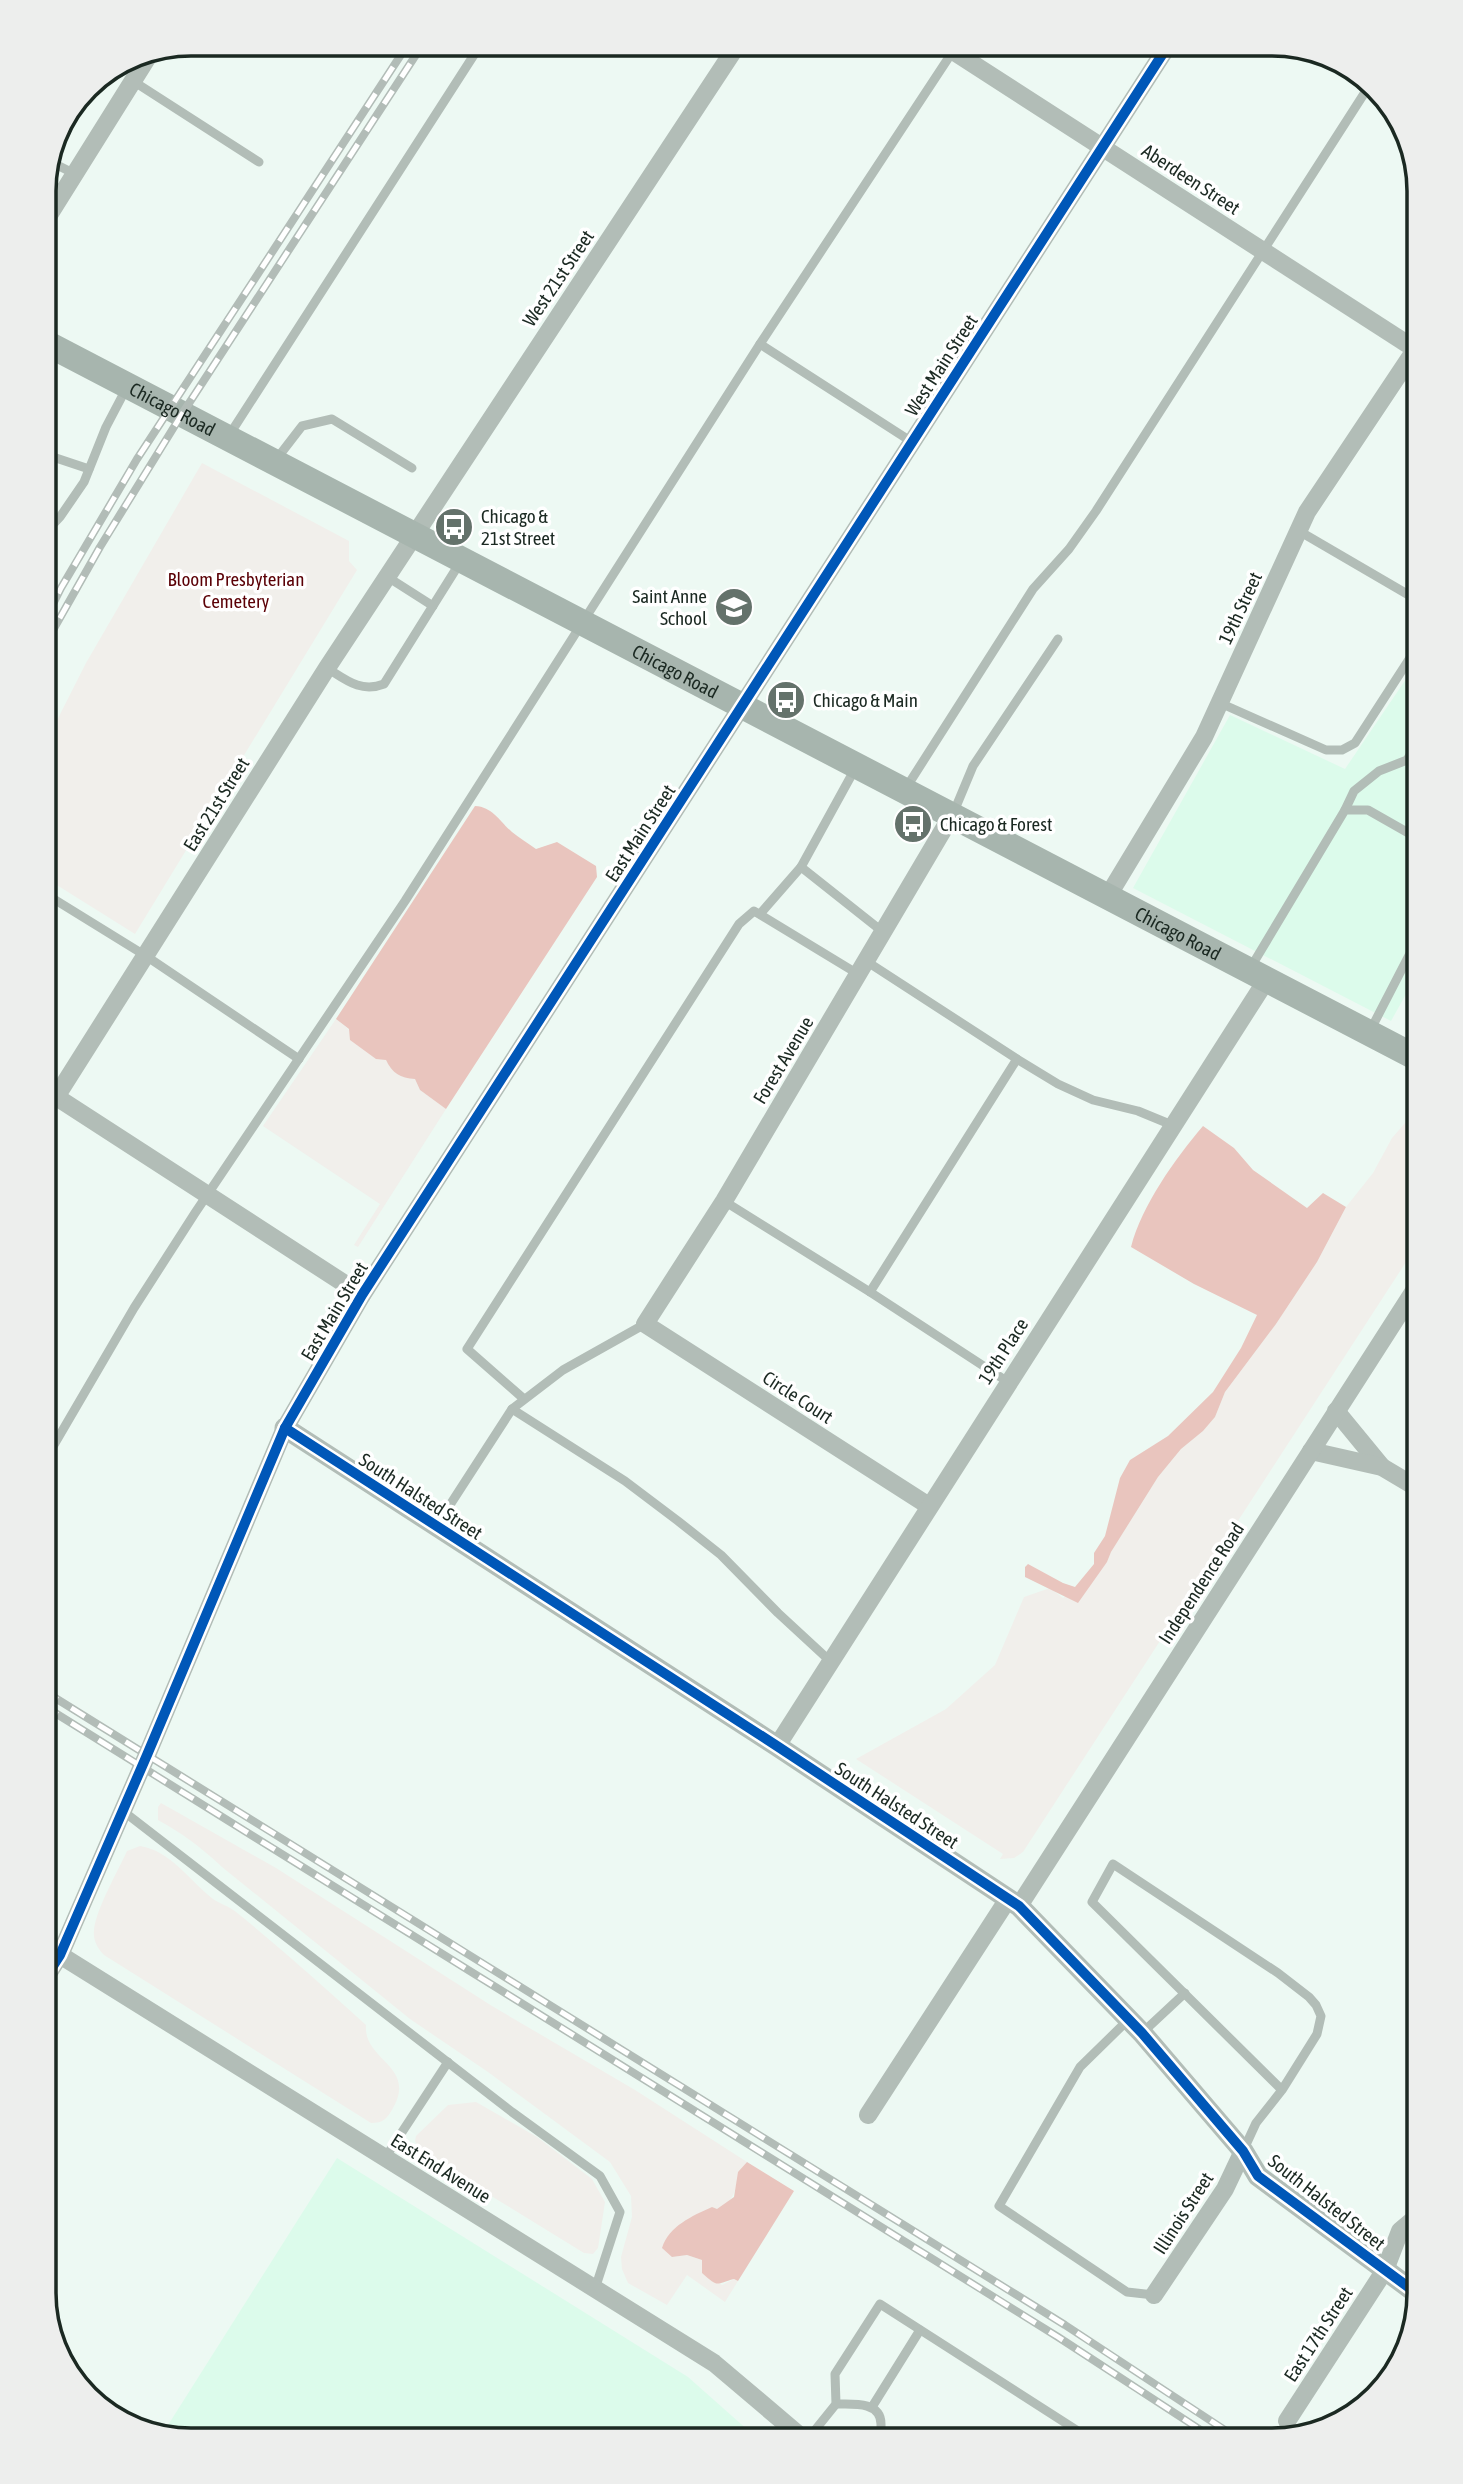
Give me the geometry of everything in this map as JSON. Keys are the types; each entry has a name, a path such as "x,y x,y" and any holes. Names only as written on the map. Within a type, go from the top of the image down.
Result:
{"main road":[{"name":"Chicago Road","path":"56,348 1407,1053"}],"street":[{"name":"West 21st Street","path":"413,534 730,56"},
{"name":"Aberdeen Street","path":"966,56 1263,251 1407,340"},
{"name":"West Main Street","path":"743,706 1162,56"},
{"path":"56,204 143,65"},
{"name":"19th Street","path":"1108,896 1204,737 1307,512 1407,361"},
{"name":"East 21st Street","path":"56,1084 146,956 413,534"},
{"name":"East Main Street","path":"56,1961 123,1811 285,1428 362,1295 743,706"},
{"name":"Forest Avenue","path":"645,1324 724,1200 952,815"},
{"name":"19th Place","path":"777,1746 1172,1125 1258,974"},
{"path":"56,1097 362,1295"},
{"name":"Independence Road","path":"868,2115 1014,1903 1407,1302"},
{"name":"Circle Court","path":"645,1324 929,1506"},
{"path":"1336,1411 1382,1467"},
{"name":"South Halsted Street","path":"285,1428 777,1746 1014,1903 1135,2026 1243,2151 1258,2176 1407,2286"},
{"path":"1311,1451 1382,1467 1407,1482"},
{"name":"East End Avenue","path":"56,1952 714,2363 792,2428"},
{"name":"Illinois Street","path":"1154,2295 1224,2189 1243,2151"},
{"name":"East 17th Street","path":"1287,2421 1385,2270 1400,2231 1407,2225"}],"lane":[{"path":"227,438 473,56"},
{"path":"56,1441 134,1308 412,890 945,56"},
{"path":"133,81 259,162"},
{"path":"904,790 1033,589 1069,549 1096,512 1364,93"},
{"path":"59,166 75,174"},
{"path":"760,344 912,442"},
{"path":"56,521 83,482 127,386"},
{"path":"274,462 302,426 332,419 412,468"},
{"path":"56,458 89,469"},
{"path":"1299,531 1407,594"},
{"path":"327,667 359,688 372,689 384,684 462,560"},
{"path":"386,576 433,606"},
{"path":"952,815 973,766 1058,639"},
{"path":"1220,703 1326,750 1342,750 1355,743 1407,663"},
{"path":"1258,974 1354,792 1379,771 1407,760"},
{"path":"760,914 801,867 857,766"},
{"path":"1345,810 1368,810 1407,832"},
{"path":"801,867 883,932"},
{"path":"56,900 146,956 299,1059"},
{"path":"524,1399 467,1349 739,924 754,911 862,967 1058,1084 1093,1100 1138,1111 1172,1125"},
{"path":"1369,1032 1407,959"},
{"path":"870,1292 1017,1059"},
{"path":"724,1200 1008,1382"},
{"path":"436,1527 512,1409 563,1370 645,1324"},
{"path":"512,1409 625,1481 689,1529 721,1555 830,1661"},
{"path":"123,1811 512,2112 600,2176 620,2212 595,2289"},
{"path":"1243,2151 1256,2123 1282,2090 1317,2034 1321,2016 1317,2005 1278,1973 1113,1864 1092,1902 1282,2090"},
{"path":"1154,2295 1127,2292 999,2206 1080,2067 1185,1993"},
{"path":"385,2158 448,2062"},
{"path":"816,2428 836,2404 835,2374 880,2304 1073,2428"},
{"path":"872,2407 920,2330"},
{"path":"836,2404 872,2407 881,2418 881,2428"}],"shaded area":[{"path":"1407,678 1407,992 1391,1021 1133,888 1230,715 1345,769"},
{"path":"475,806 487,809 536,849 557,842 596,866 597,877 446,1109 420,1090 415,1079 397,1074 386,1060 376,1059 350,1040 349,1029 336,1019"},
{"path":"1203,1126 1234,1148 1253,1170 1307,1208 1323,1193 1346,1207 1317,1262 1276,1324 1225,1392 1215,1417 1181,1449 1158,1477 1107,1562 1078,1603 1025,1577 1025,1567 1028,1564 1075,1587 1094,1564 1094,1553 1105,1536 1120,1478 1130,1460 1168,1436 1213,1392 1241,1348 1257,1315 1194,1284 1131,1247 1151,1199 1181,1153"},
{"path":"337,2158 688,2377 745,2428 182,2428 168,2425"},
{"path":"747,2162 794,2191 738,2281 734,2279 717,2284 702,2273 702,2260 687,2255 672,2257 662,2248 665,2240 682,2223 712,2207 717,2209 734,2197 738,2172"}],"green space":[{"name":"Bloom Presbyterian Cemetery","path":"202,463 349,541 349,561 357,570 135,934 56,885 56,722 86,663"},
{"path":"336,1019 386,1060 394,1071 401,1076 415,1079 420,1090 446,1109 358,1247 354,1245 380,1204 263,1126"},
{"path":"1407,1119 1407,1260 1023,1852 1014,1858 1000,1859 1003,1854 856,1759 946,1709 995,1665 1024,1597 1050,1588 1063,1598 1107,1562 1158,1477 1181,1449 1215,1417 1225,1392 1276,1324 1317,1262 1346,1207 1373,1173 1392,1138"},
{"path":"161,1803 276,1868 492,2006 635,2090 747,2162 742,2168 731,2199 725,2205 717,2210 712,2207 681,2224 672,2257 687,2255 702,2260 702,2273 722,2285 734,2279 738,2281 725,2302 687,2275 667,2305 628,2283 622,2269 621,2257 632,2217 631,2196 610,2162 488,2072 410,2019 199,1847 158,1820 158,1807"},
{"path":"140,1846 170,1860 213,1899 233,1910 269,1940 366,2025 367,2037 372,2047 394,2072 398,2082 399,2094 387,2118 371,2123 104,1955 96,1944 96,1921 127,1851"},
{"path":"476,2102 537,2137 592,2179 605,2202 598,2248 593,2254 584,2253 421,2153 415,2141 416,2136 448,2105"}],"railway":[{"path":"56,598 137,459 400,56"},
{"path":"56,625 100,547 182,414 415,56"},
{"path":"56,1698 1065,2325 1222,2428"},
{"path":"56,1713 1058,2337 1198,2428"}],"cycle path":[{"path":"56,1961 147,1755 285,1428 362,1295 1161,56"},
{"path":"285,1428 1019,1906 1142,2033 1243,2151 1258,2176 1407,2286"}],"place":[{"name":"Chicago & 21st Street","path":"454,527"},
{"name":"Saint Anne School","path":"734,607"},
{"name":"Chicago & Main","path":"786,700"},
{"name":"Chicago & Forest","path":"913,824"}]}
